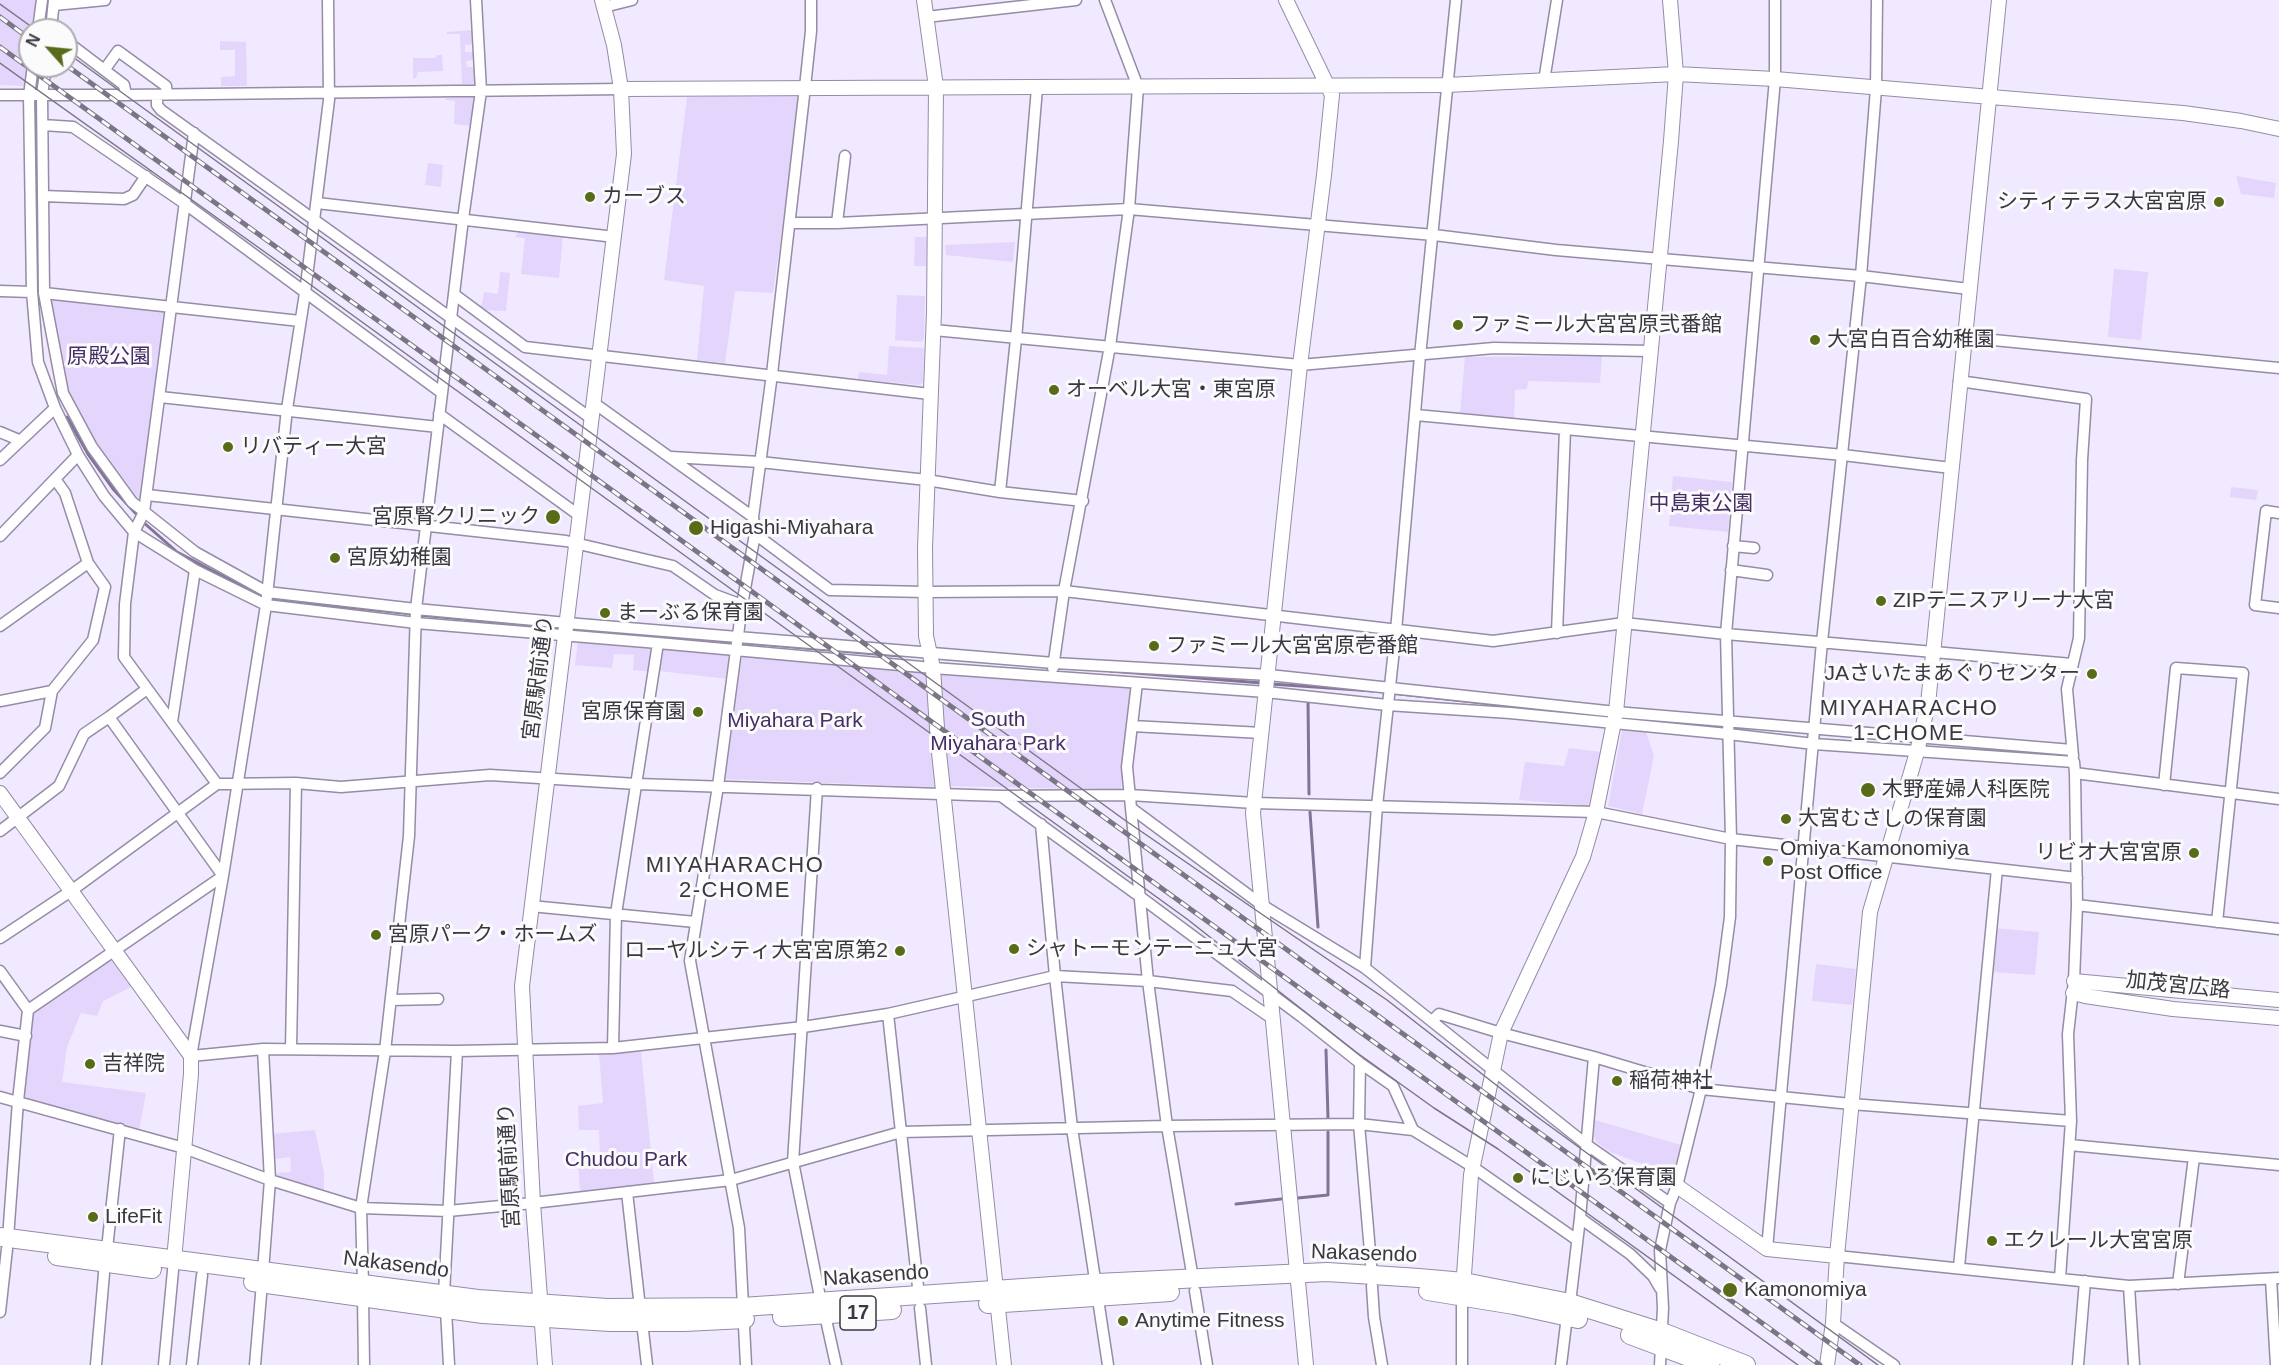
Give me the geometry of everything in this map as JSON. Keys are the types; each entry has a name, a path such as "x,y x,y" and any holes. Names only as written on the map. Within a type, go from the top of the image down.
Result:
{"highway":[{"name":"Nakasendo","path":"4,1243 445,1302 542,1311 610,1322 641,1315 823,1309 1297,1279 1372,1280 1463,1289 1568,1309 1746,1365"},
{"name":"Nakasendo","path":"173,1266 202,1275 263,1277"},
{"name":"Nakasendo","path":"1661,1338 1710,1365"}],"street":[{"path":"40,18 42,0"},
{"path":"52,18 54,3 105,0"},
{"path":"164,1365 191,1056 223,876 267,598 287,409 314,221 329,93 328,0"},
{"path":"364,1365 361,1208 385,1051 409,836 416,609 463,219 481,91 476,0"},
{"path":"603,3 632,0"},
{"path":"746,1365 739,1228 690,961 718,786 742,605 755,534 753,517 790,223 811,31 811,0"},
{"path":"924,0 936,87 936,218 934,330 927,480 927,592 938,743 1004,1365"},
{"path":"926,17 1076,0"},
{"path":"1053,669 1064,591 1083,501 1110,346 1129,209 1138,87 1105,0"},
{"path":"1286,0 1332,95 1300,365 1253,813 1306,1365"},
{"path":"1365,968 1377,806 1396,631 1420,356 1456,0"},
{"path":"1544,81 1557,0"},
{"path":"1462,1365 1463,1289 1473,1167 1501,1033 1583,857 1596,812 1614,718 1643,437 1676,74 1670,0"},
{"path":"1660,1365 1663,1308 1660,1250 1670,1203 1677,1186 1701,1089 1721,985 1730,916 1731,839 1726,634 1775,79 1775,0"},
{"path":"1767,1249 1822,642 1861,276 1876,89 1877,0"},
{"path":"1827,1365 1833,1323 1837,1256 1870,912 1919,744 1928,704 1999,0"},
{"name":"宮原駅前通り","path":"545,1365 533,1203 522,986 624,154 621,89 614,45 603,3"},
{"path":"78,50 124,85 126,95"},
{"path":"105,69 118,51 166,86 157,105 161,110 592,419"},
{"path":"0,94 162,95 805,87 1446,85 1676,74 1775,79 2192,114 2279,129"},
{"path":"31,78 29,95 32,292 38,362 55,408 78,455 104,496 140,521 195,552 267,598 416,609 658,643 737,644 1053,669 1137,683 1267,685 1388,696"},
{"path":"44,78 42,95 44,293 63,393 92,447 132,502 140,521 195,570 267,598 416,623 566,629 1267,685 1919,744 2072,750"},
{"path":"1000,492 1016,339 1037,88"},
{"path":"43,125 73,126 184,203 442,393"},
{"path":"194,133 147,495 125,604 124,657 217,784"},
{"path":"837,223 845,156"},
{"path":"43,196 124,199 133,195 146,176"},
{"path":"316,203 615,237"},
{"path":"790,223 837,223 1129,209 1434,235 1556,250 1861,276 1969,288"},
{"path":"0,291 32,292"},
{"path":"44,293 300,321"},
{"path":"454,295 525,347 930,394"},
{"path":"934,330 1300,365 1494,348 1650,351"},
{"path":"1964,337 2279,368"},
{"path":"1959,381 2086,399 2082,460 2079,638 2067,689 2074,768 2077,905 2074,987 2068,1034 2072,1122 2060,1278"},
{"path":"160,397 438,427"},
{"path":"594,403 753,517"},
{"path":"0,460 55,408"},
{"path":"440,414 580,516"},
{"path":"1416,415 1843,455 1951,468"},
{"path":"1557,633 1565,430"},
{"path":"0,432 19,440"},
{"path":"0,536 78,455"},
{"path":"670,457 760,462 927,480 1000,492 1083,501"},
{"path":"0,773 45,728 52,691 93,640 105,587 88,563 65,493 55,479"},
{"path":"147,495 577,543 673,566 715,595 742,605"},
{"path":"2279,513 2266,511 2255,605 2279,608"},
{"path":"755,534 830,590 1064,591 1493,641 1624,623 2072,664"},
{"path":"1733,546 1754,548"},
{"path":"0,626 88,563"},
{"path":"172,722 195,570"},
{"path":"1731,570 1767,574"},
{"path":"613,1048 616,914 658,643"},
{"path":"2164,785 2176,668 2243,674 2217,922"},
{"path":"1137,683 1127,767 1139,896 1167,1126 1207,1365"},
{"path":"0,831 59,786 84,734 147,689"},
{"path":"0,701 52,691"},
{"path":"109,717 223,876"},
{"path":"1132,726 1262,733"},
{"path":"1728,727 1919,744 2074,768 2164,785 2279,799"},
{"path":"0,938 71,891 217,784 296,783 341,787 490,775 637,784 817,788 1001,796 1130,795 1254,803 1596,812 1731,839 2077,878"},
{"path":"291,1049 296,783"},
{"path":"817,788 793,1162 836,1365"},
{"path":"0,793 191,1056"},
{"path":"1001,796 1269,992 1359,1064 1393,1086 1413,1130"},
{"path":"1131,808 1262,905 1365,968 1587,1145 1670,1203"},
{"path":"1041,824 1072,1128 1108,1365"},
{"path":"1959,1267 1997,869"},
{"path":"28,1010 223,876"},
{"path":"2077,905 2279,929"},
{"path":"531,906 695,922"},
{"path":"0,971 28,1010 4,1243 0,1312"},
{"path":"191,1056 291,1049 457,1052 613,1048 803,1027 888,1014 1055,976 1148,981 1233,991 1273,1019"},
{"path":"2074,987 2279,1000"},
{"name":"加茂宮広路","path":"2074,987 2085,996 2173,1009 2279,1018"},
{"path":"391,1000 438,999"},
{"path":"888,1014 926,1365"},
{"path":"1432,1020 1439,1014 1701,1089 2072,1122"},
{"path":"0,1031 26,1036"},
{"path":"255,1365 270,1180 263,1050"},
{"path":"449,1365 445,1302 457,1052"},
{"path":"1561,1365 1580,1218 1594,1057"},
{"path":"1359,1064 1359,1124 1374,1317 1382,1365"},
{"path":"0,1096 184,1148 270,1180 361,1208 448,1211 731,1180 901,1132 1359,1124 1413,1130 1473,1167 1577,1240"},
{"path":"96,1365 120,1129"},
{"path":"2070,1145 2279,1165"},
{"path":"2178,1284 2194,1157"},
{"path":"1677,1186 1767,1249 2129,1286 2275,1278 2276,1365"},
{"path":"627,1192 647,1365"},
{"path":"1580,1218 1630,1254 1653,1276 1661,1288"},
{"path":"192,1365 202,1275"},
{"path":"2078,1365 2085,1281"},
{"path":"2129,1286 2134,1365"},
{"path":"1833,1323 1894,1365"}],"green space":[{"path":"0,0 39,0 36,18 18,18 18,78 26,78 25,86 0,85"},
{"path":"473,30 474,44 465,45 465,52 474,52 474,60 466,61 467,67 475,67 475,81 473,84 462,84 460,34 447,34 447,32"},
{"path":"220,41 246,42 247,86 221,86 221,77 235,76 235,50 220,50"},
{"path":"437,55 442,55 443,71 418,72 416,78 413,78 413,58 436,58"},
{"path":"801,94 773,293 735,291 725,363 697,360 704,286 664,280 687,97"},
{"path":"471,97 475,99 472,126 454,124 455,101 446,100 446,98"},
{"path":"428,163 443,165 441,187 425,185"},
{"path":"2236,176 2276,183 2274,198 2241,194"},
{"path":"519,231 563,236 559,278 521,274 525,238 515,237"},
{"path":"915,237 927,237 926,266 914,266"},
{"path":"1015,242 1013,262 946,255 945,245"},
{"path":"2114,269 2148,272 2141,340 2108,337"},
{"path":"500,272 510,273 506,311 482,310 477,305 482,305 484,292 498,294"},
{"path":"897,295 925,296 924,339 921,342 895,340"},
{"name":"原殿公園","path":"52,299 165,311 141,506 94,447 65,391 54,342"},
{"path":"889,346 924,348 923,382 920,385 858,379 859,372 887,375"},
{"path":"1602,356 1600,383 1528,381 1527,389 1515,390 1514,419 1460,414 1465,357"},
{"name":"中島東公園","path":"1673,476 1732,482 1728,532 1669,526"},
{"path":"2231,487 2258,490 2256,500 2230,497"},
{"path":"578,640 651,646 655,651 653,672 633,670 634,655 614,654 612,668 575,665"},
{"path":"666,647 728,653 731,656 728,679 659,671 662,651"},
{"name":"Miyahara Park","path":"742,656 925,672 935,787 725,779"},
{"name":"South Miyahara Park","path":"938,674 1130,687 1121,790 947,786"},
{"path":"1622,730 1646,732 1654,756 1642,814 1608,806"},
{"path":"1569,748 1601,752 1592,806 1519,800 1525,762 1564,766"},
{"path":"1995,928 2039,932 2035,975 1991,972"},
{"path":"110,956 131,987 103,1001 97,1016 81,1013 67,1047 62,1082 146,1093 139,1131 27,1099 24,1094 31,1013"},
{"path":"1816,964 1856,969 1852,1005 1812,1001"},
{"name":"Chudou Park","path":"641,1051 654,1183 580,1192 578,1162 600,1160 599,1130 579,1130 578,1106 603,1103 599,1054"},
{"path":"1595,1120 1681,1145 1673,1175 1610,1152 1596,1142 1593,1133"},
{"path":"315,1130 324,1172 324,1193 279,1177 276,1173 291,1172 290,1157 275,1159 273,1134"}],"waterway":[{"path":"67,417 88,454 114,490 139,517"},
{"path":"143,522 177,552 264,598"},
{"path":"270,599 413,614"},
{"path":"419,615 562,628"},
{"path":"569,628 900,656"},
{"path":"1110,671 1262,683"},
{"path":"1271,684 1373,691"},
{"path":"1391,693 1611,717"},
{"path":"1308,700 1309,794"},
{"path":"1310,812 1318,927"},
{"path":"1326,1050 1328,1118"},
{"path":"1298,1198 1328,1195 1328,1132"},
{"path":"1236,1204 1281,1199"}],"tram line":[{"path":"0,4 19,18"},
{"path":"78,61 1126,821 1387,1000 1536,1116 1878,1365"},
{"path":"0,63 304,280 1187,919 1356,1052 1434,1108 1498,1149 1798,1365"}],"railway":[{"path":"0,17 18,30"},
{"path":"0,47 1820,1365"},
{"path":"78,74 1860,1365"}],"place":[{"name":"カーブス","path":"590,197"},
{"name":"シティテラス大宮宮原","path":"2219,202"},
{"name":"ファミール大宮宮原弐番館","path":"1458,325"},
{"name":"大宮白百合幼稚園","path":"1815,340"},
{"name":"オーベル大宮・東宮原","path":"1054,390"},
{"name":"リバティー大宮","path":"228,447"},
{"name":"宮原腎クリニック","path":"553,517"},
{"name":"Higashi-Miyahara","path":"696,528"},
{"name":"宮原幼稚園","path":"335,558"},
{"name":"ZIPテニスアリーナ大宮","path":"1881,601"},
{"name":"まーぶる保育園","path":"605,613"},
{"name":"ファミール大宮宮原壱番館","path":"1154,646"},
{"name":"JAさいたまあぐりセンター","path":"2092,674"},
{"name":"宮原保育園","path":"698,712"},
{"name":"木野産婦人科医院","path":"1868,790"},
{"name":"大宮むさしの保育園","path":"1786,819"},
{"name":"リビオ大宮宮原","path":"2194,853"},
{"name":"Omiya Kamonomiya Post Office","path":"1768,861"},
{"name":"宮原パーク・ホームズ","path":"376,935"},
{"name":"シャトーモンテーニュ大宮","path":"1014,949"},
{"name":"ローヤルシティ大宮宮原第2","path":"900,951"},
{"name":"吉祥院","path":"90,1064"},
{"name":"稲荷神社","path":"1617,1081"},
{"name":"にじいろ保育園","path":"1518,1178"},
{"name":"LifeFit","path":"93,1217"},
{"name":"エクレール大宮宮原","path":"1992,1241"},
{"name":"Kamonomiya","path":"1730,1290"},
{"name":"Anytime Fitness","path":"1123,1321"}],"district":[{"name":"MIYAHARACHO 1-CHOME","path":"1909,722"},
{"name":"MIYAHARACHO 2-CHOME","path":"735,878"}]}
